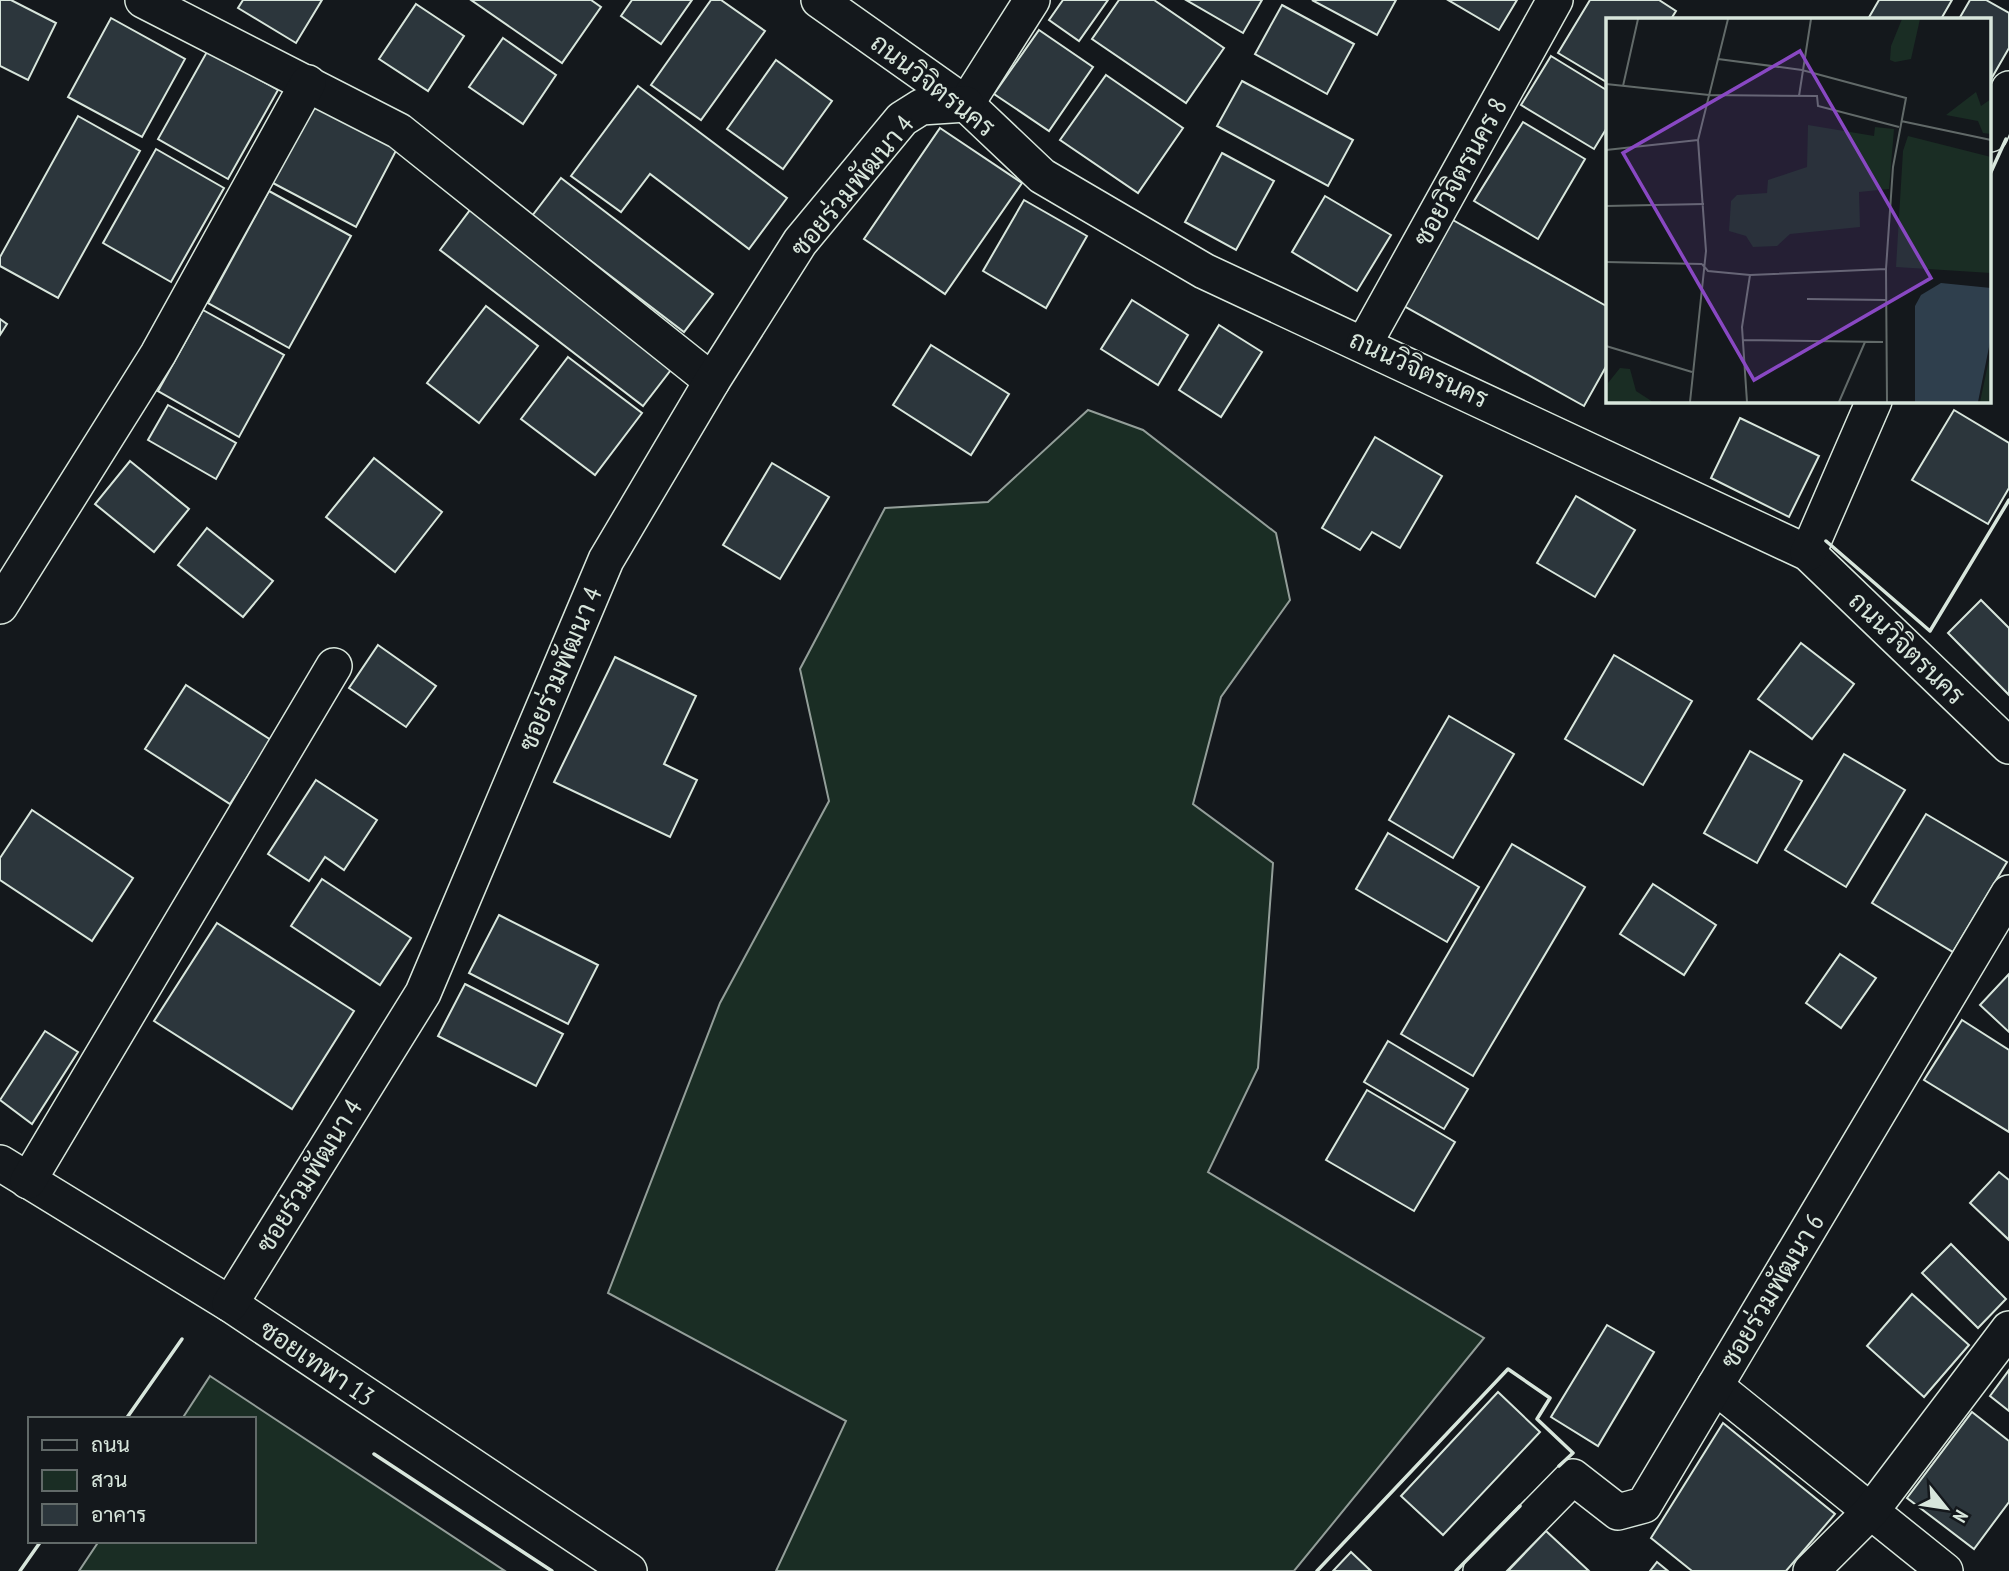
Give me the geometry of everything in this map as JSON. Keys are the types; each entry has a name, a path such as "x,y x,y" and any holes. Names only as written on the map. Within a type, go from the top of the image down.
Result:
{"street":[{"path":"143,0 399,131 712,381"},
{"name":"ถนนวิจิตรนคร","path":"819,0 966,104 1042,176 1204,271 1808,553 2009,746"},
{"path":"966,104 1032,0"},
{"name":"ซอยวิจิตรนคร 8","path":"1364,344 1555,0"},
{"path":"0,606 158,354 308,83"},
{"path":"1992,129 2009,89"},
{"name":"ซอยร่วมพัฒนา 4","path":"230,1304 423,993 606,560 712,381 800,242 902,119 920,107 966,104"},
{"path":"1808,553 1874,402"},
{"path":"14,1172 334,666"},
{"name":"ซอยร่วมพัฒนา 6","path":"1481,1571 1573,1477 1618,1512 1644,1505 2009,892"},
{"name":"ซอยเทพา 13","path":"14,1172 230,1304 629,1571"},
{"path":"1811,1571 1871,1511 2009,1329"},
{"path":"1715,1386 1945,1571"}],"green space":[{"path":"1088,410 1143,430 1276,533 1290,600 1221,697 1193,804 1273,863 1258,1068 1208,1172 1484,1338 1294,1571 776,1571 846,1421 608,1293 720,1003 829,801 800,669 885,508 988,502"},
{"path":"210,1376 505,1571 79,1571 98,1543 256,1543 256,1417 183,1417"}],"building":[{"path":"0,0 11,0 56,23 28,80 0,66"},
{"path":"243,0 322,0 296,43 238,8"},
{"path":"471,0 591,0 601,7 562,63"},
{"path":"632,0 692,0 661,44 621,16"},
{"path":"711,0 721,0 765,31 701,120 651,85"},
{"path":"1063,0 1108,0 1079,41 1049,20"},
{"path":"1119,0 1154,0 1224,48 1186,103 1092,39"},
{"path":"1186,0 1262,0 1243,33"},
{"path":"1312,0 1396,0 1377,35"},
{"path":"1448,0 1517,0 1499,30"},
{"path":"1590,0 1659,0 1676,11 1672,18 1606,18 1606,82 1558,53"},
{"path":"1879,0 1952,0 1942,18 1869,18"},
{"path":"1970,0 1986,0 2009,13 2009,48 1992,78 1992,18 1960,18"},
{"path":"416,4 464,36 428,91 379,59"},
{"path":"1282,5 1354,44 1327,94 1255,54"},
{"path":"111,18 185,59 142,137 68,97"},
{"path":"1039,30 1093,67 1049,131 994,94"},
{"path":"503,38 556,75 523,124 469,87"},
{"path":"208,50 278,90 228,179 158,139"},
{"path":"1551,56 1606,90 1606,129 1594,149 1521,105"},
{"path":"776,60 832,101 783,169 727,129"},
{"path":"1106,75 1183,128 1138,193 1060,140"},
{"path":"1242,81 1353,140 1328,186 1217,126"},
{"path":"638,86 787,198 749,249 650,174 621,212 571,176"},
{"path":"314,100 399,145 356,227 271,182"},
{"path":"78,116 140,151 58,298 0,266 0,257"},
{"path":"1523,122 1585,159 1538,239 1474,201"},
{"path":"940,128 1022,183 945,294 864,239"},
{"path":"156,149 224,188 171,282 103,243"},
{"path":"1222,153 1274,181 1236,250 1185,222"},
{"path":"561,178 713,294 684,332 532,216"},
{"path":"269,191 351,236 289,348 208,303"},
{"path":"1325,196 1391,235 1357,291 1292,252"},
{"path":"1024,200 1087,236 1046,308 983,271"},
{"path":"473,206 677,362 643,406 440,250"},
{"path":"1451,219 1606,306 1606,367 1584,406 1404,306"},
{"path":"1132,300 1188,335 1158,385 1101,349"},
{"path":"486,306 538,346 479,423 427,383"},
{"path":"203,310 284,355 239,437 158,391"},
{"path":"0,319 7,324 0,335"},
{"path":"1219,325 1262,352 1221,417 1179,390"},
{"path":"931,345 1009,394 971,455 893,405"},
{"path":"568,357 642,413 595,475 521,419"},
{"path":"168,405 236,443 216,479 148,440"},
{"path":"1954,410 2009,443 2009,488 1988,524 1912,480"},
{"path":"1740,418 1819,456 1789,517 1711,478"},
{"path":"1375,437 1442,476 1400,548 1372,532 1360,550 1322,528"},
{"path":"374,458 442,512 395,572 326,517"},
{"path":"130,461 189,509 154,552 95,504"},
{"path":"772,463 829,497 780,579 723,545"},
{"path":"1576,496 1635,530 1595,597 1537,563"},
{"path":"207,528 273,581 243,617 178,565"},
{"path":"1981,600 2009,628 2009,695 1948,633"},
{"path":"1801,643 1854,684 1812,739 1758,699"},
{"path":"378,645 436,686 406,727 349,688"},
{"path":"1614,655 1692,701 1643,785 1565,739"},
{"path":"615,657 696,696 664,764 697,780 670,837 554,782"},
{"path":"186,685 271,740 230,804 145,749"},
{"path":"1449,716 1514,754 1453,858 1389,820"},
{"path":"1750,751 1802,781 1757,863 1704,833"},
{"path":"1844,754 1905,790 1846,887 1785,850"},
{"path":"316,780 377,820 344,870 325,857 309,881 268,854"},
{"path":"32,810 133,878 92,941 0,880 0,858"},
{"path":"1926,814 2007,862 1953,952 1872,903"},
{"path":"1388,833 1479,887 1447,942 1356,889"},
{"path":"1512,844 1585,887 1473,1076 1401,1034"},
{"path":"322,879 411,938 380,985 291,926"},
{"path":"1653,884 1716,925 1684,975 1620,934"},
{"path":"499,915 598,965 568,1024 469,973"},
{"path":"217,923 354,1011 292,1109 154,1021"},
{"path":"1840,954 1876,978 1841,1028 1806,1003"},
{"path":"2009,974 2009,1032 1980,1005"},
{"path":"465,984 563,1034 536,1086 438,1036"},
{"path":"1962,1020 2009,1050 2009,1132 1924,1080"},
{"path":"45,1031 78,1052 32,1124 0,1100"},
{"path":"1388,1041 1468,1089 1444,1129 1364,1082"},
{"path":"1367,1090 1455,1142 1414,1211 1326,1160"},
{"path":"1999,1172 2009,1180 2009,1240 1970,1203"},
{"path":"1951,1244 2006,1299 1978,1328 1922,1273"},
{"path":"1912,1294 1969,1345 1924,1397 1867,1346"},
{"path":"1607,1325 1654,1352 1598,1446 1551,1417"},
{"path":"2009,1370 2009,1411 1990,1396"},
{"path":"1498,1392 1540,1432 1443,1535 1401,1496"},
{"path":"1972,1412 2009,1441 2009,1502 1974,1549 1907,1498"},
{"path":"1723,1423 1835,1514 1786,1571 1692,1571 1651,1538"},
{"path":"1546,1531 1589,1571 1508,1571"},
{"path":"1351,1552 1371,1571 1333,1571"},
{"path":"1657,1562 1668,1571 1650,1571"}],"wall":[{"path":"1992,170 2006,139"},
{"path":"1826,541 1930,631 2009,500"},
{"path":"127,1417 182,1339"},
{"path":"1317,1571 1508,1369 1550,1398 1537,1419 1573,1453 1559,1466"},
{"path":"374,1454 552,1571"},
{"path":"1456,1571 1520,1506"},
{"path":"20,1571 40,1543"}]}
